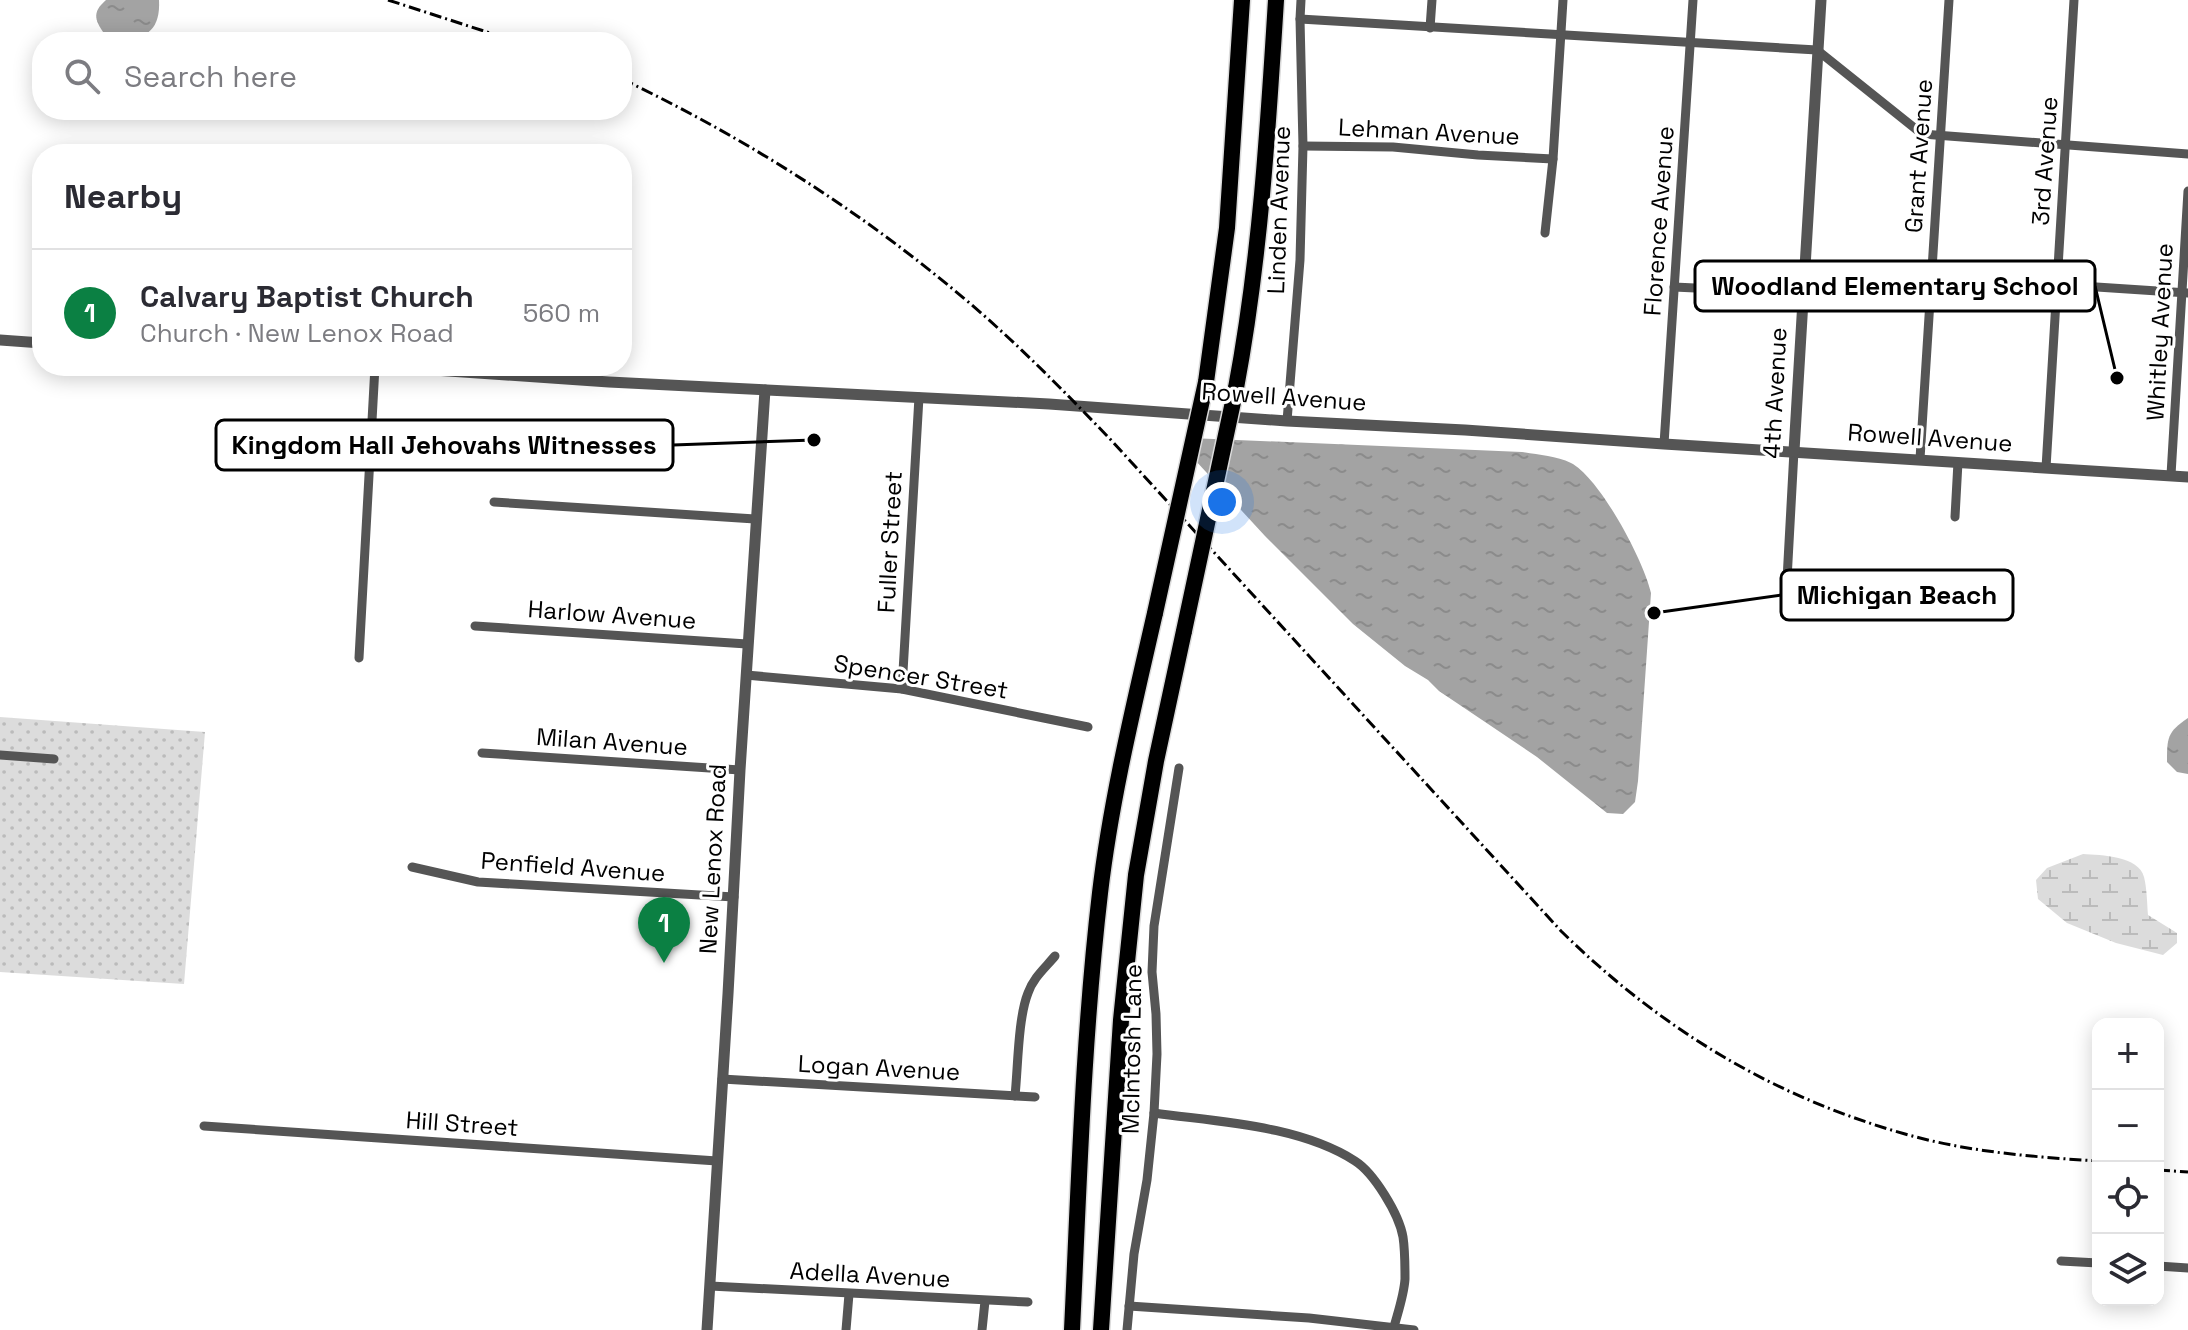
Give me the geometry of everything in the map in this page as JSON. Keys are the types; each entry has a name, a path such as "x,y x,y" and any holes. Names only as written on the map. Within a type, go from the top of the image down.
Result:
{"highway":[{"path":"1072,1330 1087,1025 1100,891 1124,750 1206,382 1227,228 1242,0"},
{"path":"1101,1330 1121,1020 1136,875 1156,761 1248,325 1260,228 1276,0"}],"street":[{"name":"Linden Avenue","path":"1287,421 1300,260 1303,146 1301,0"},
{"path":"1430,28 1432,0"},
{"path":"1545,233 1563,0"},
{"name":"Florence Avenue","path":"1664,444 1693,0"},
{"name":"4th Avenue","path":"1786,598 1821,0"},
{"name":"Grant Avenue","path":"1920,459 1949,0"},
{"name":"3rd Avenue","path":"2046,468 2074,0"},
{"path":"1300,19 1817,50 1922,134 2188,154"},
{"name":"Lehman Avenue","path":"1303,146 1393,147 1553,159"},
{"name":"Whitley Avenue","path":"2171,475 2185,293 2188,191"},
{"path":"1804,268 2185,293"},
{"path":"1674,287 1803,293"},
{"path":"0,340 32,342"},
{"path":"359,658 374,376"},
{"name":"Rowell Avenue","path":"538,376 1049,404 2188,477"},
{"name":"New Lenox Road","path":"707,1330 765,390"},
{"name":"Fuller Street","path":"902,689 919,397"},
{"path":"1955,517 1958,462"},
{"path":"494,502 755,519"},
{"name":"Harlow Avenue","path":"475,626 747,644"},
{"name":"Spencer Street","path":"746,675 902,689 1088,727"},
{"name":"Milan Avenue","path":"482,753 740,770"},
{"path":"0,755 54,759"},
{"name":"McIntosh Lane","path":"1127,1330 1134,1254 1147,1180 1154,1113 1157,1054 1152,972 1154,926 1179,768"},
{"name":"Penfield Avenue","path":"412,867 478,882 734,897"},
{"path":"1015,1096 1023,1012 1028,992 1036,977 1055,956"},
{"name":"Logan Avenue","path":"722,1079 1035,1097"},
{"path":"1154,1113 1277,1132 1319,1143 1357,1162 1384,1192 1403,1235 1405,1281 1394,1327"},
{"name":"Hill Street","path":"204,1126 717,1161"},
{"path":"2061,1261 2092,1263"},
{"path":"2164,1266 2188,1268"},
{"name":"Adella Avenue","path":"710,1286 1028,1302"},
{"path":"846,1330 849,1294"},
{"path":"982,1330 985,1301"},
{"path":"1129,1306 1309,1318 1414,1330"}],"green space":[{"path":"0,717 205,732 184,984 0,972"},
{"path":"2083,854 2118,858 2141,870 2148,915 2177,933 2177,943 2163,955 2116,943 2067,923 2038,899 2036,880 2047,868"}],"water":[{"path":"106,0 159,0 156,22 148,32 103,32 96,17"},
{"path":"1190,438 1522,452 1571,463 1595,485 1607,502 1640,561 1651,593 1635,802 1623,814 1607,813 1537,757 1439,691 1353,624 1265,536 1183,447 1183,443"},
{"path":"2188,718 2188,774 2177,772 2167,762 2167,747 2176,727"}],"railway":[{"path":"388,0 487,32"},
{"path":"632,84 710,124 836,201 916,259 995,326 1111,440 1561,931 1599,966 1678,1028 1763,1079 1809,1100 1905,1134 1977,1149 2092,1161"},
{"path":"2164,1170 2188,1172"}],"place":[{"name":"Woodland Elementary School","path":"2117,378"},
{"name":"Kingdom Hall Jehovahs Witnesses","path":"814,440"},
{"name":"Michigan Beach","path":"1654,613"},
{"name":"Calvary Baptist Church","path":"664,963"}]}
